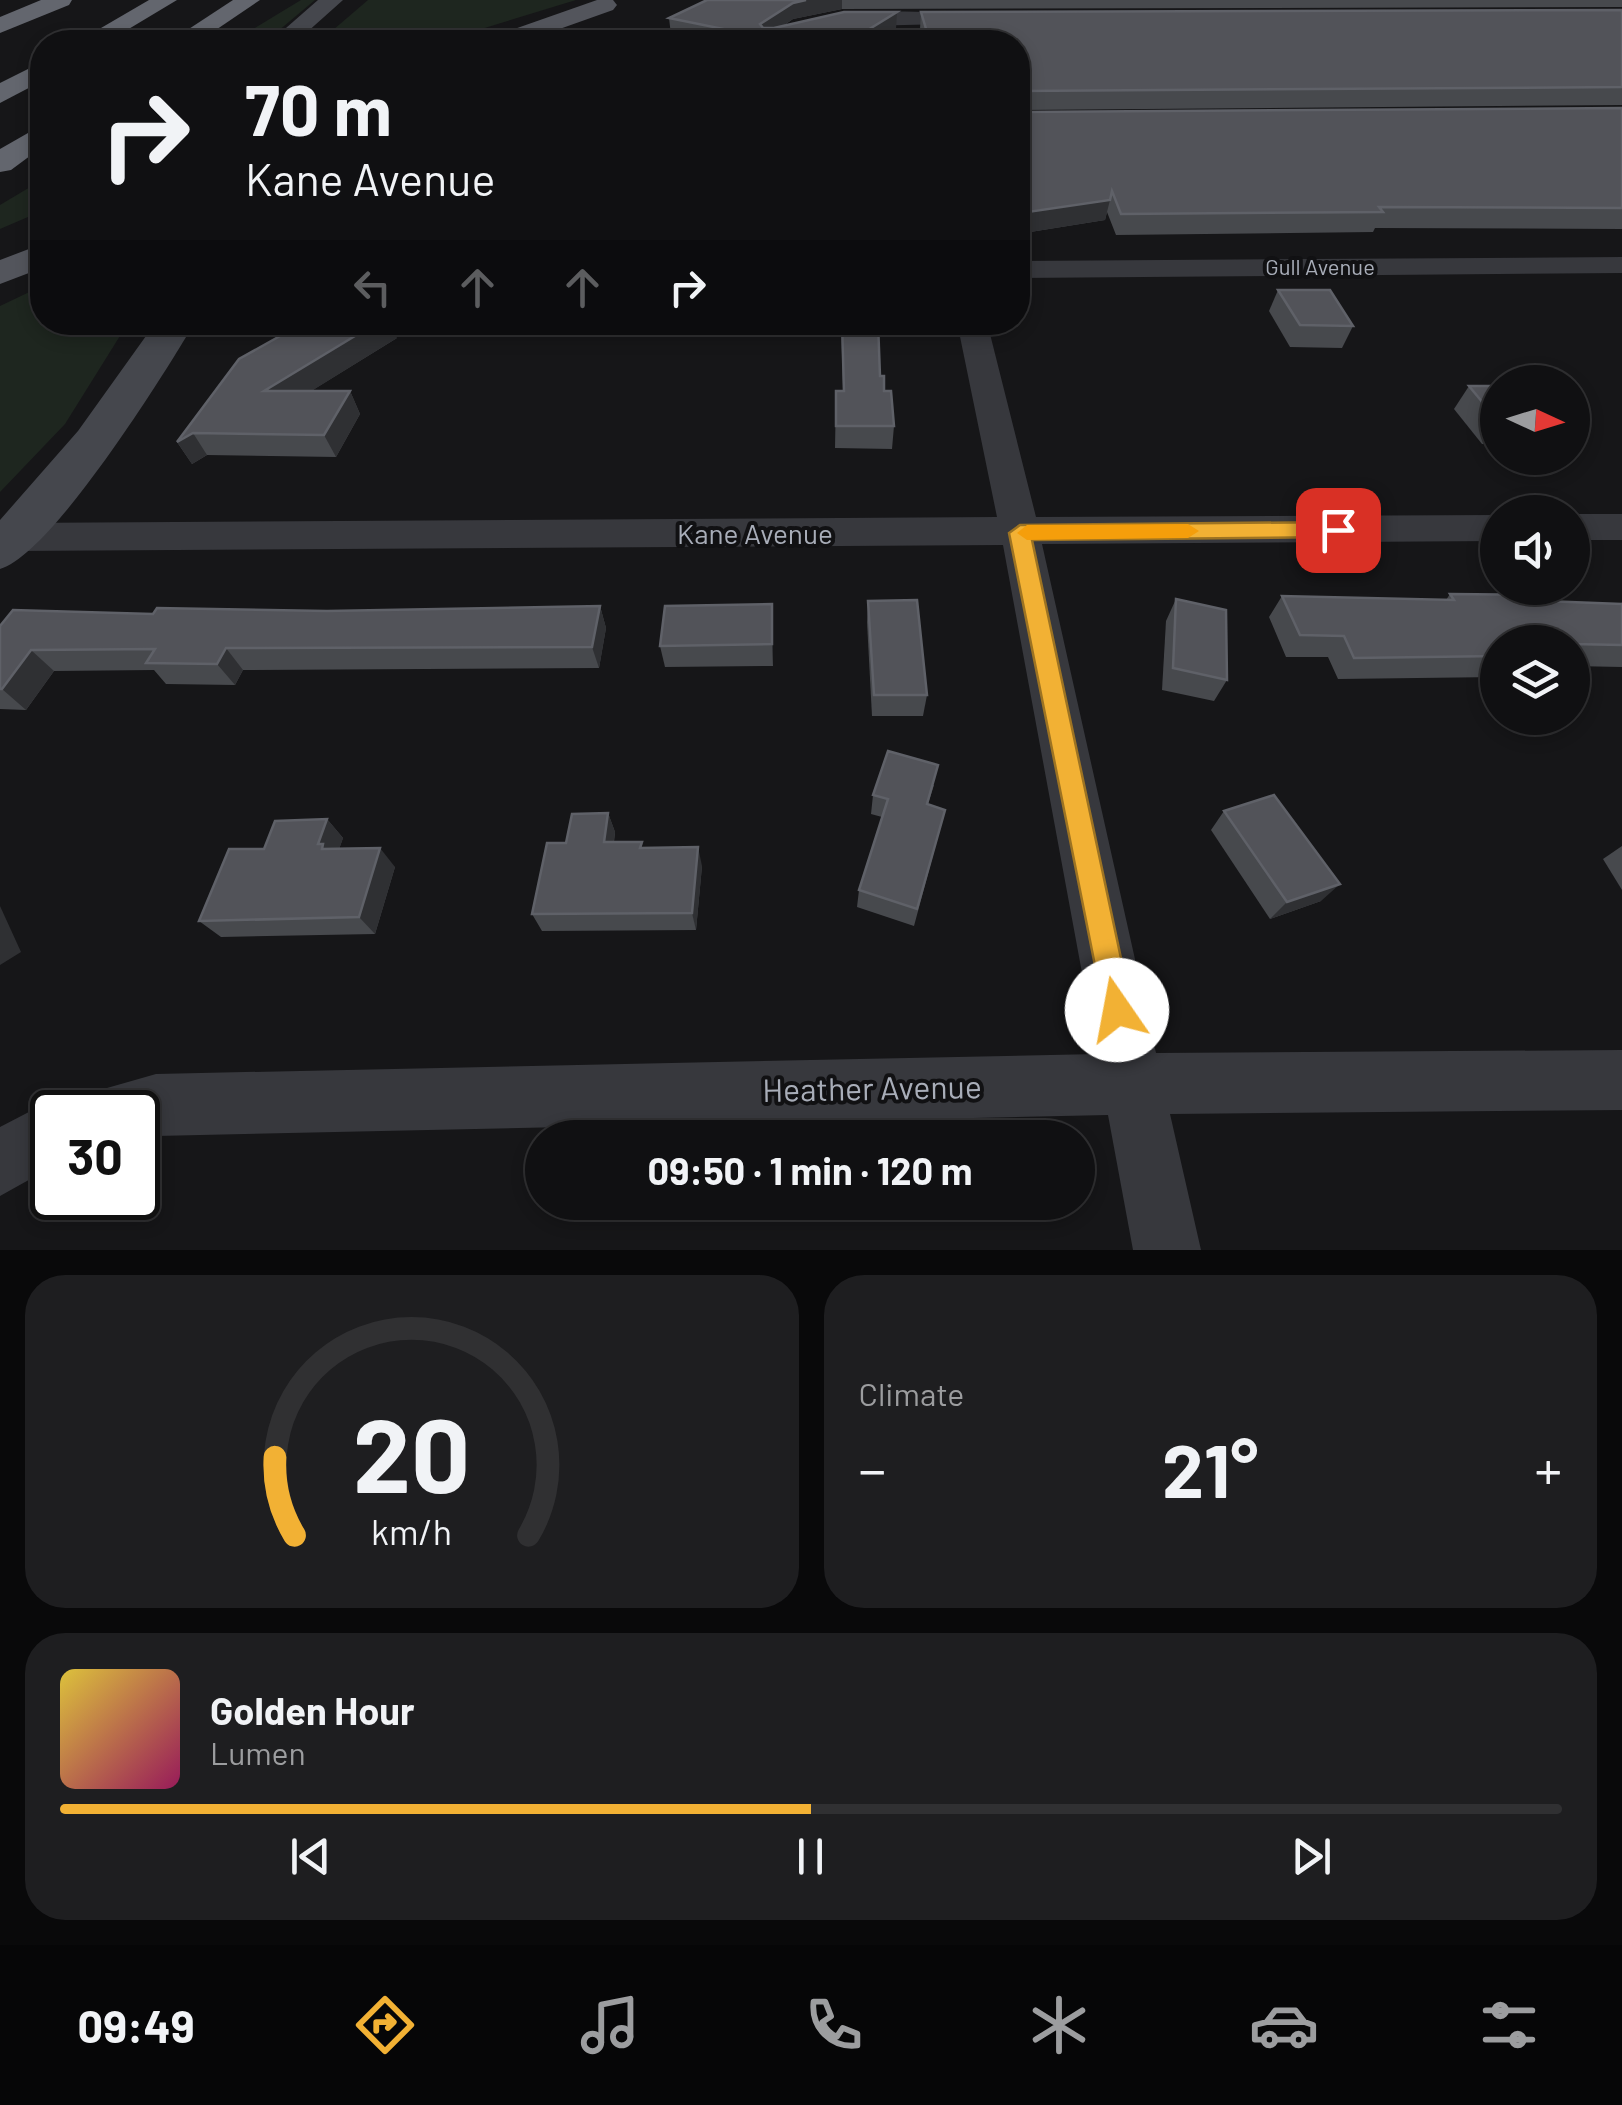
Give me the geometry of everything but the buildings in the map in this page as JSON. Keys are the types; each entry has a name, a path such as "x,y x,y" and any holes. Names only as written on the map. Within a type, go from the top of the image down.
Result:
{"highway":[{"path":"0,26 58,0"},
{"path":"112,30 166,0"},
{"path":"201,30 249,0"},
{"path":"0,95 30,77"},
{"path":"0,163 30,142"}],"main road":[{"path":"296,30 332,0"},
{"path":"535,30 611,3"},
{"path":"555,30 611,3"},
{"path":"0,248 30,235"},
{"path":"0,274 30,260"},
{"path":"7,544 71,473 118,412 168,335"}],"street":[{"path":"796,30 823,21 1002,19"},
{"name":"Gull Avenue","path":"1030,270 1622,265"},
{"path":"975,335 1020,533 1167,1250"},
{"path":"1590,527 1622,526"},
{"name":"Kane Avenue","path":"7,544 1480,528"},
{"name":"Heather Avenue","path":"160,1105 1132,1084 1622,1080"},
{"path":"0,1164 30,1145"}],"shaded area":[{"path":"301,0 315,0 279,30 252,30"},
{"path":"368,0 576,0 478,30 333,30"},
{"path":"30,187 30,216 0,229 0,205"},
{"path":"30,292 30,335 121,335 65,424 0,492 0,306"}],"slow traffic":[{"path":"1027,533 1188,531"}],"route":[{"path":"1117,1010 1020,533 1338,530"}]}
